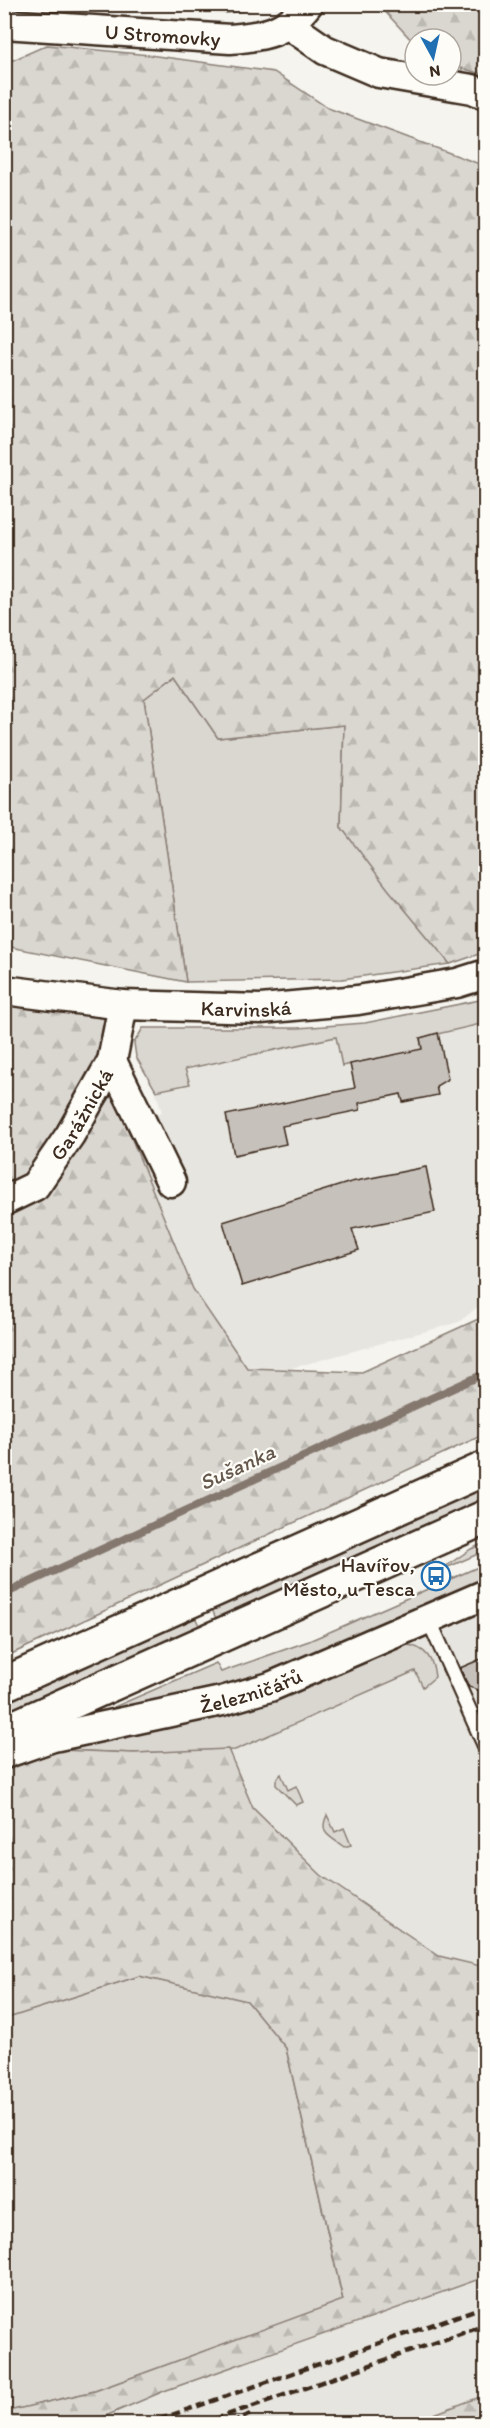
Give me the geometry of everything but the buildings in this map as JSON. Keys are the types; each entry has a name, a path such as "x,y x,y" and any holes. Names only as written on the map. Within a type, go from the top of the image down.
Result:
{"main road":[{"path":"4,1684 486,1468"},
{"path":"4,1732 486,1517"}],"street":[{"name":"U Stromovky","path":"4,24 230,39 261,36 289,25 308,4"},
{"path":"289,25 326,50 379,73 472,89 486,95"},
{"name":"Karvinská","path":"4,990 123,1005 261,1009 358,1000 457,983 486,974"},
{"name":"Garážnická","path":"4,1201 35,1186 70,1135 112,1061 123,1005"},
{"path":"112,1061 171,1182"},
{"name":"Železničářů","path":"4,1754 53,1737 222,1701 270,1687 486,1594"}],"lane":[{"path":"428,1618 486,1748"}],"shaded area":[{"path":"485,999 485,1301 459,1322 288,1369 247,1368 193,1289 126,1124 162,1112 138,1036 143,1028 298,1028 365,1023"},
{"path":"485,1577 485,1967 439,1956 320,1875 253,1808 204,1695"},
{"path":"485,2277 485,2395 410,2423 84,2424 164,2391"}],"green space":[{"path":"88,5 263,5 227,13"},
{"path":"379,5 485,5 485,75 463,69 463,27 403,27 403,31"},
{"path":"47,45 149,55 274,72 328,108 485,166 485,952 450,964 388,889 341,827 344,725 218,738 175,675 144,699 186,982 5,946 4,64"},
{"path":"175,675 218,738 344,725 341,827 450,964 342,979 186,982 144,699"},
{"path":"485,999 485,1023 420,1038 427,1069 393,1055 342,1066 336,1037 185,1069 190,1084 156,1091 136,1057 134,1043 143,1028 298,1028 365,1023"},
{"path":"5,1000 111,1012 104,1053 29,1176 5,1191"},
{"path":"113,1093 193,1289 247,1368 362,1372 485,1316 485,1434 5,1657 5,1214 56,1181"},
{"path":"485,1485 485,1501 217,1621 211,1607"},
{"path":"485,1543 485,1551 439,1571 471,1549"},
{"path":"485,1564 485,1583 267,1679 114,1710 114,1707 216,1663 221,1672 309,1641"},
{"path":"194,1615 200,1627 5,1716 4,1700"},
{"path":"396,1644 412,1646 423,1651 431,1661 435,1677 423,1687 415,1671 235,1750 134,1753 60,1750"},
{"path":"228,1749 253,1808 321,1875 439,1956 485,1967 485,2277 164,2391 101,2418 82,2423 5,2423 4,2412 95,2391 343,2300 286,2048 247,2001 139,1976 5,2019 5,1771 60,1750 134,1753"},
{"path":"281,1774 288,1790 296,1786 303,1802 296,1805 276,1785 276,1780"},
{"path":"327,1815 335,1832 344,1828 351,1845 344,1847 327,1834 324,1826"},
{"path":"139,1976 247,2000 286,2048 343,2301 95,2391 5,2412 4,2019"},
{"path":"485,2395 485,2423 410,2423"}],"waterway":[{"name":"Sušanka","path":"4,1594 486,1373"}],"railway":[{"path":"146,2424 486,2306"},
{"path":"201,2424 486,2325"},
{"path":"231,2424 250,2414"}],"place":[{"name":"Havířov, Město, u Tesca","path":"436,1576"}]}
